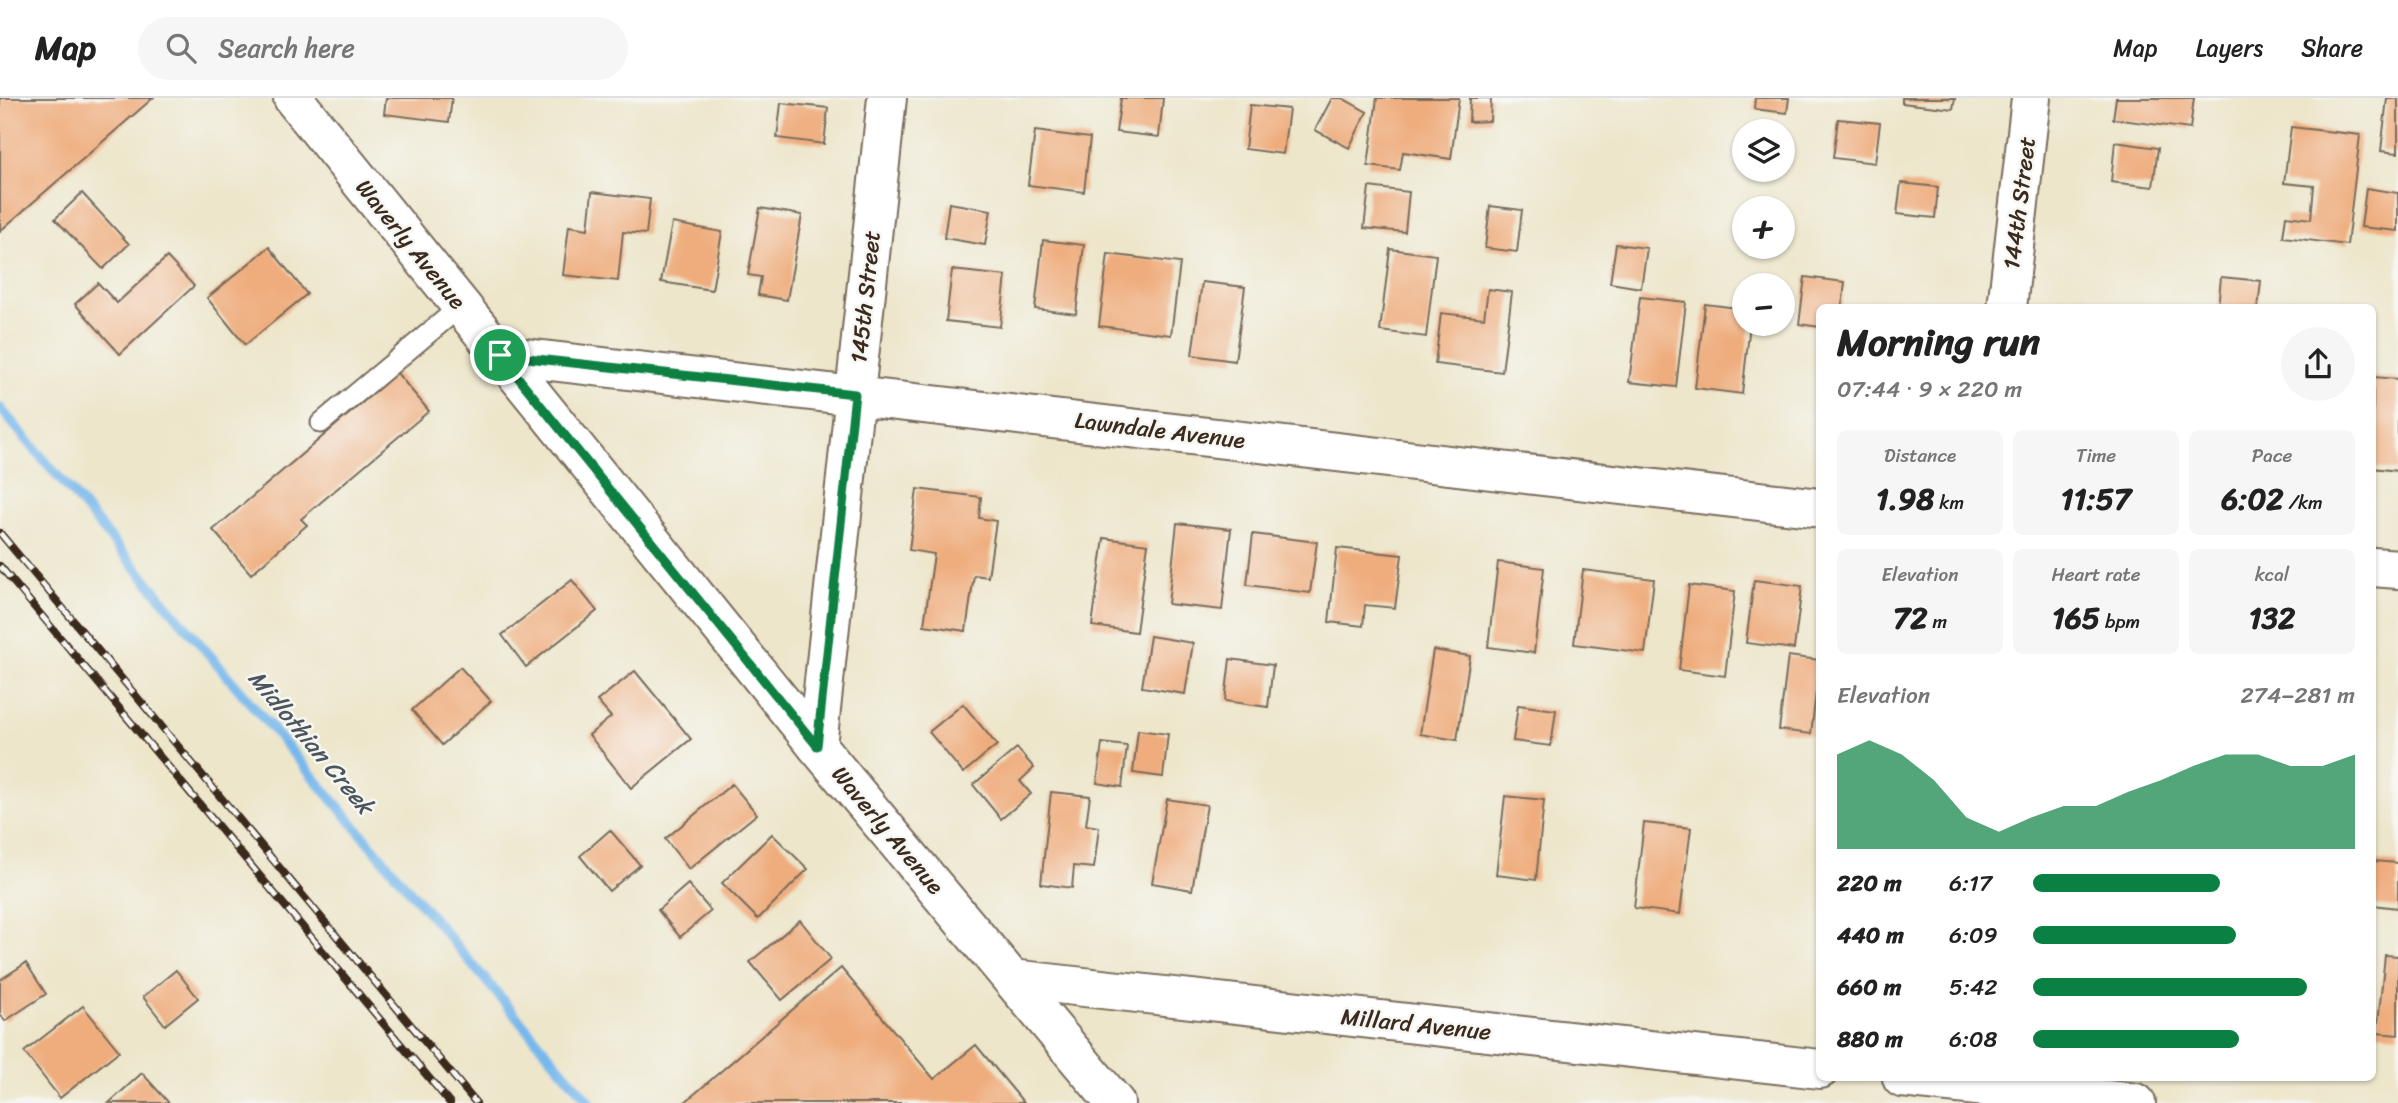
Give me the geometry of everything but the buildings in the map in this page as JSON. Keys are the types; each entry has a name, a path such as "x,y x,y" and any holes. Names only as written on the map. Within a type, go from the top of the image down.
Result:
{"street":[{"name":"Waverly Avenue","path":"293,98 817,746 1115,1103"},
{"name":"145th Street","path":"817,746 887,98"},
{"name":"144th Street","path":"2007,304 2031,98"},
{"name":"Lawndale Avenue","path":"500,355 855,394 1816,508"},
{"path":"2376,567 2398,569"},
{"name":"Millard Avenue","path":"1012,979 1816,1069"},
{"path":"1914,1085 2136,1103"}],"lane":[{"path":"321,423 461,306"}],"waterway":[{"name":"Midlothian Creek","path":"0,408 590,1103"}],"railway":[{"path":"0,533 476,1103"},
{"path":"0,566 450,1103"}],"route":[{"path":"500,355 855,394 817,746 754,668 500,355"}]}
